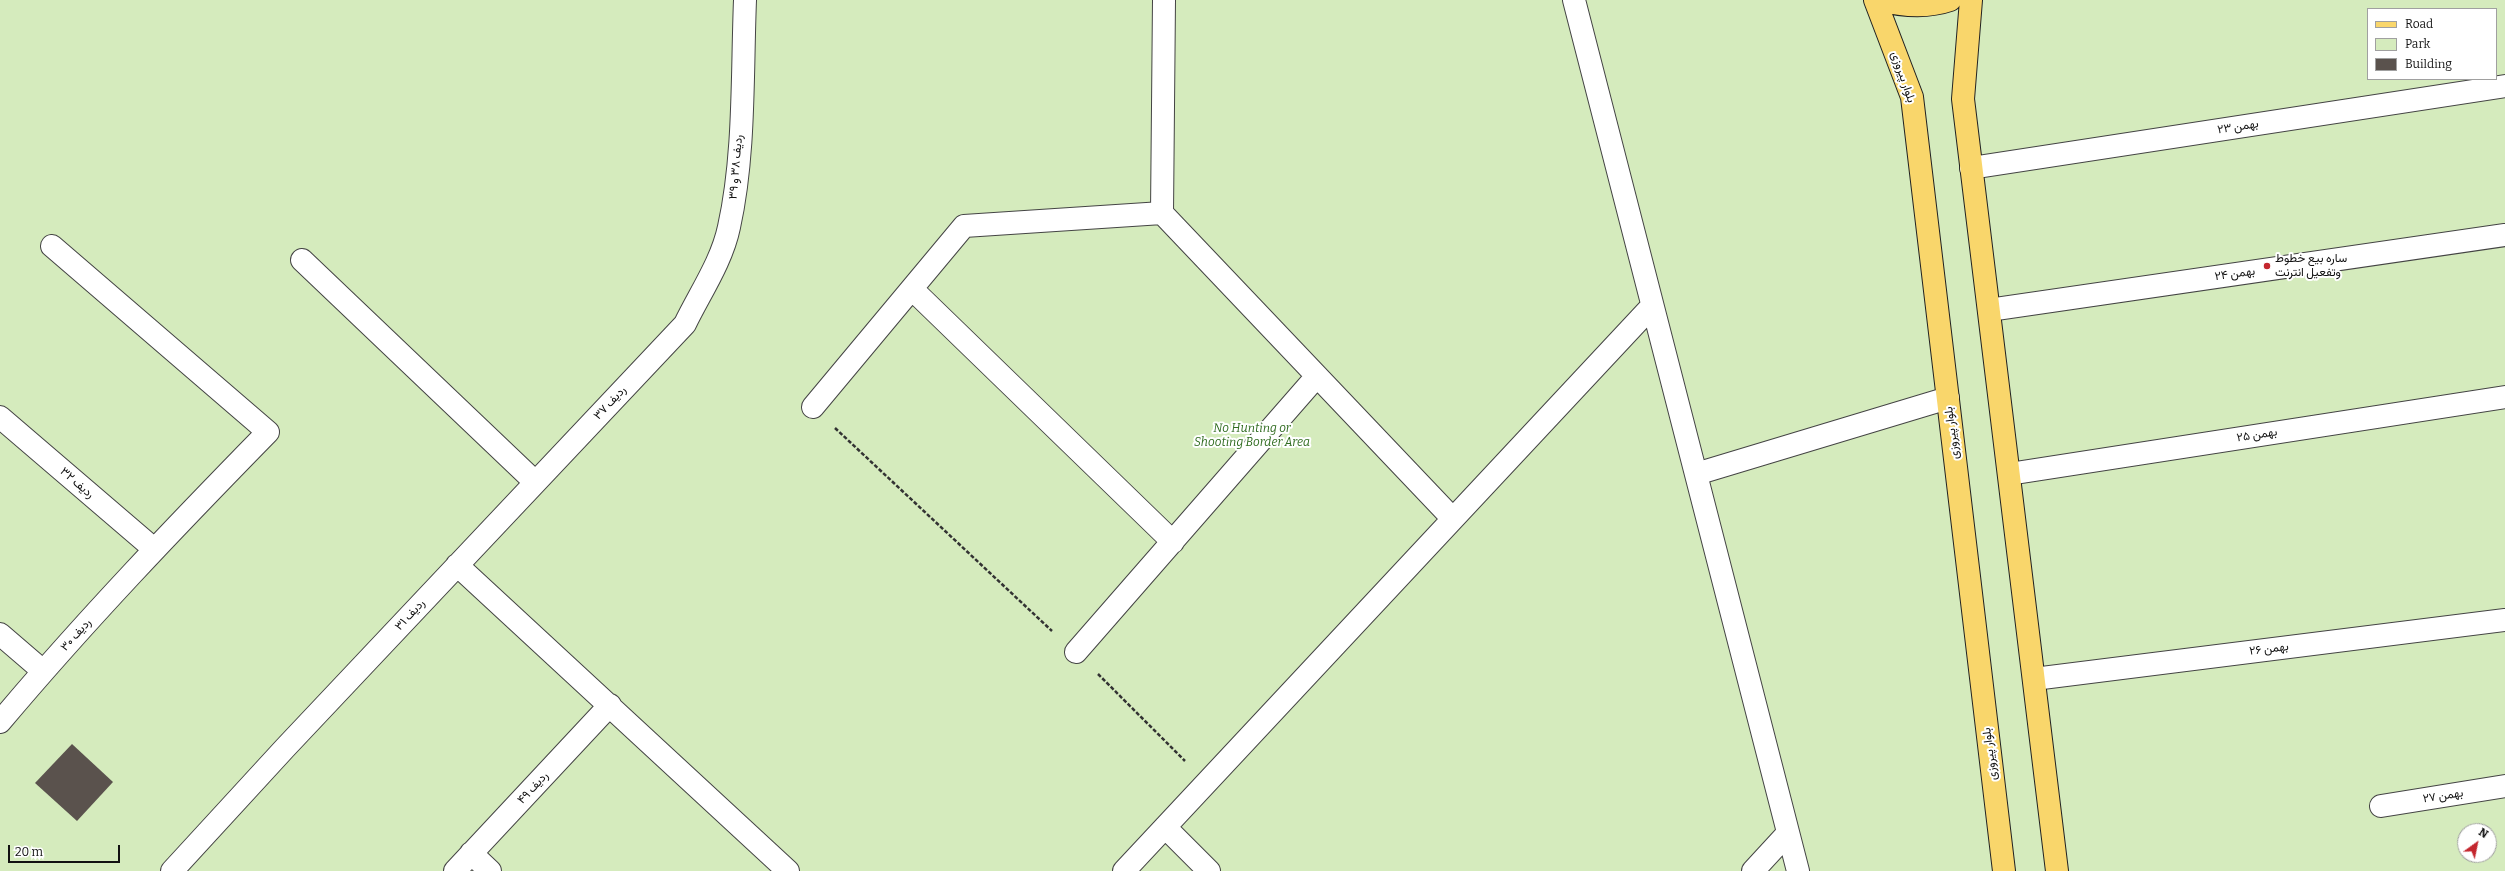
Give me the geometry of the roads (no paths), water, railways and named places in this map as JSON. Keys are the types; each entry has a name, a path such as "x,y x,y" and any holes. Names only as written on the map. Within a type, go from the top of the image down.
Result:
{"main road":[{"name":"بلوار پیروزی","path":"1875,0 1912,97 2004,871"},
{"path":"1879,0 1899,5 1924,6 1950,0"},
{"path":"1971,0 1963,99 2010,474 2057,871"}],"street":[{"name":"ردیف ۳۸ و ۳۹","path":"685,324 712,270 729,228 738,173 745,0"},
{"path":"1164,0 1162,213 1453,519"},
{"path":"1574,0 1798,871"},
{"name":"بهمن ۲۳","path":"1971,168 2505,86"},
{"path":"813,407 964,226 1162,213"},
{"name":"بهمن ۲۴","path":"1989,310 2505,235"},
{"name":"ردیف ۳۰","path":"0,722 43,671 154,549 268,432 52,246"},
{"path":"302,260 535,482"},
{"path":"912,289 1173,542"},
{"path":"1124,871 1652,306"},
{"name":"ردیف ۳۷","path":"535,482 685,324"},
{"path":"1076,652 1317,376"},
{"name":"بهمن ۲۵","path":"2010,474 2505,396"},
{"path":"1696,474 1948,398"},
{"name":"ردیف ۳۲","path":"0,417 154,549"},
{"name":"ردیف ۳۱","path":"172,871 285,748 535,482"},
{"path":"457,565 788,871"},
{"name":"بهمن ۲۶","path":"2034,678 2505,620"},
{"path":"0,634 43,671"},
{"name":"ردیف ۴۹","path":"455,871 610,706"},
{"name":"بهمن ۲۷","path":"2381,806 2505,786"},
{"path":"1165,828 1209,871"},
{"path":"1753,871 1788,833"},
{"path":"471,853 490,871"}],"place":[{"name":"ساره بيع خطوط وتفعيل انترنت","path":"2267,266"}],"park label":[{"name":"No Hunting or Shooting Border Area","path":"1252,436"}]}
